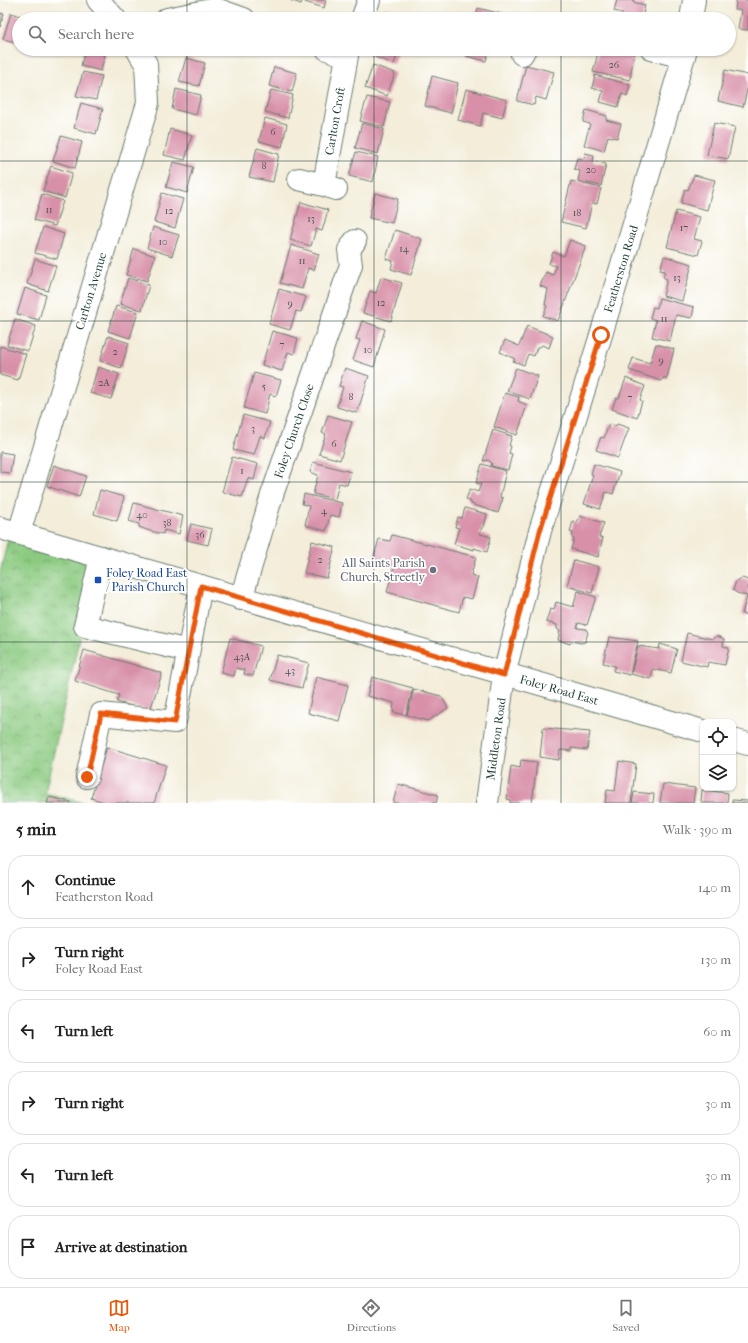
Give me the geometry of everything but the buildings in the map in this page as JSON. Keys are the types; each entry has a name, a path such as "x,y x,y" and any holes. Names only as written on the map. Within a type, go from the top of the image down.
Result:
{"street":[{"path":"98,0 109,12"},
{"path":"365,12 369,0"},
{"path":"692,12 694,0"},
{"path":"190,12 217,4 231,12"},
{"name":"Carlton Avenue","path":"9,531 148,103 146,64 141,56"},
{"name":"Carlton Croft","path":"299,179 330,187 348,56"},
{"name":"Featherston Road","path":"504,675 540,531 601,335 684,56"},
{"name":"Foley Church Close","path":"241,599 272,495 358,264 348,250 355,241"},
{"name":"Foley Road East","path":"9,531 504,675 700,730"},
{"path":"101,557 85,626 188,651"},
{"path":"87,777 101,714 175,722 201,586"},
{"name":"Middleton Road","path":"488,803 504,675"},
{"path":"736,741 748,744"}],"green space":[{"path":"9,534 97,558 45,793 86,803 0,803 0,573"}],"place":[{"name":"All Saints Parish Church, Streetly","path":"433,570"},
{"name":"Foley Road East / Parish Church","path":"98,580"}],"route":[{"path":"87,777 101,714 175,722 201,586 241,599 381,638 504,675 540,531 601,335"}]}
